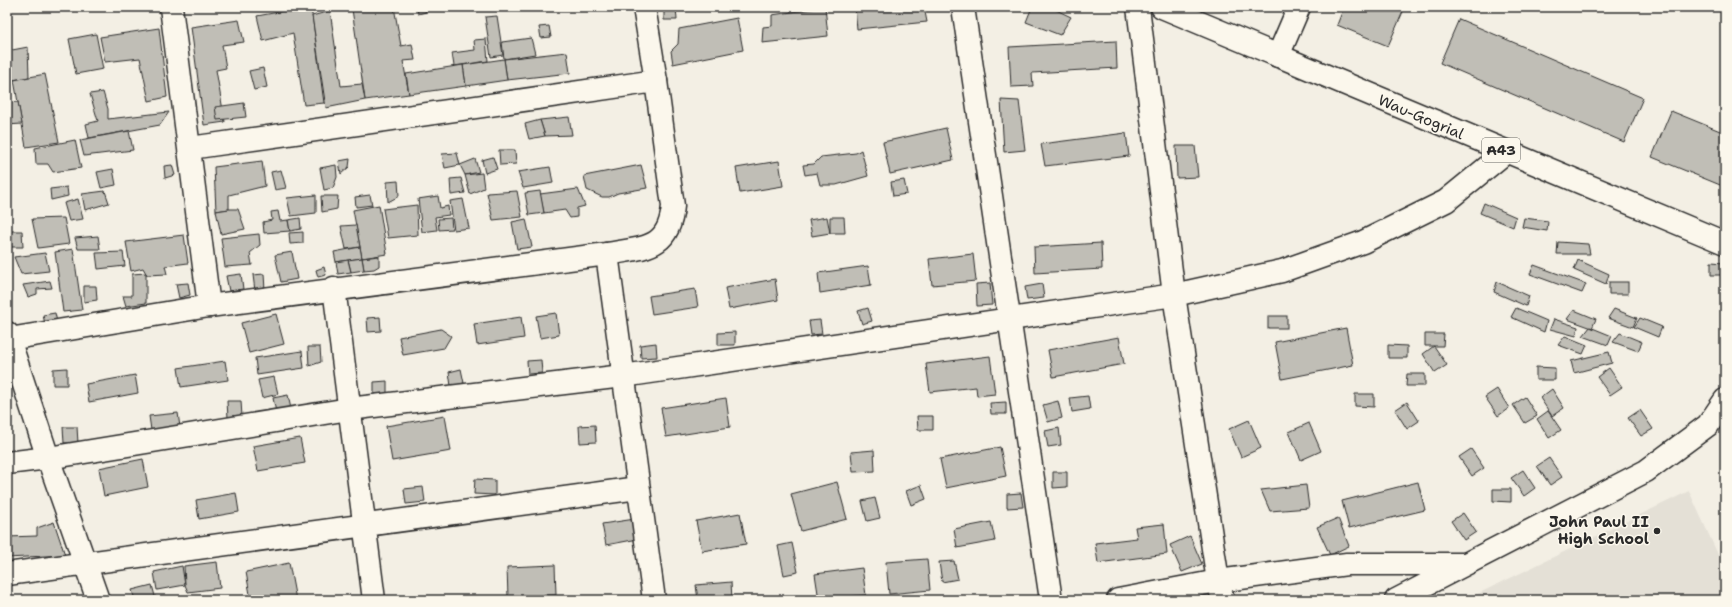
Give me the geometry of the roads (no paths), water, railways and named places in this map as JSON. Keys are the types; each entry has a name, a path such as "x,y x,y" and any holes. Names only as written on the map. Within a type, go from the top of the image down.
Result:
{"street":[{"path":"171,7 210,306"},
{"path":"98,600 84,564 8,336 334,288 608,254 647,247 658,241 668,231 672,222 673,206 656,81 644,7"},
{"path":"963,7 1008,320 1051,600"},
{"path":"1138,7 1174,295 1220,590"},
{"name":"Wau-Gogrial","path":"1162,7 1725,243"},
{"path":"1278,56 1299,7"},
{"path":"190,148 656,81"},
{"path":"7,463 48,458 349,409 623,376 1174,295 1282,271 1364,242 1446,201 1506,152"},
{"path":"608,254 623,376 654,600"},
{"path":"334,288 374,600"},
{"path":"1396,600 1646,471 1708,425 1725,400"},
{"path":"7,574 638,488"},
{"path":"1118,600 1220,590 1348,564 1468,564"}],"place":[{"name":"John Paul II High School","path":"1657,531"}]}
